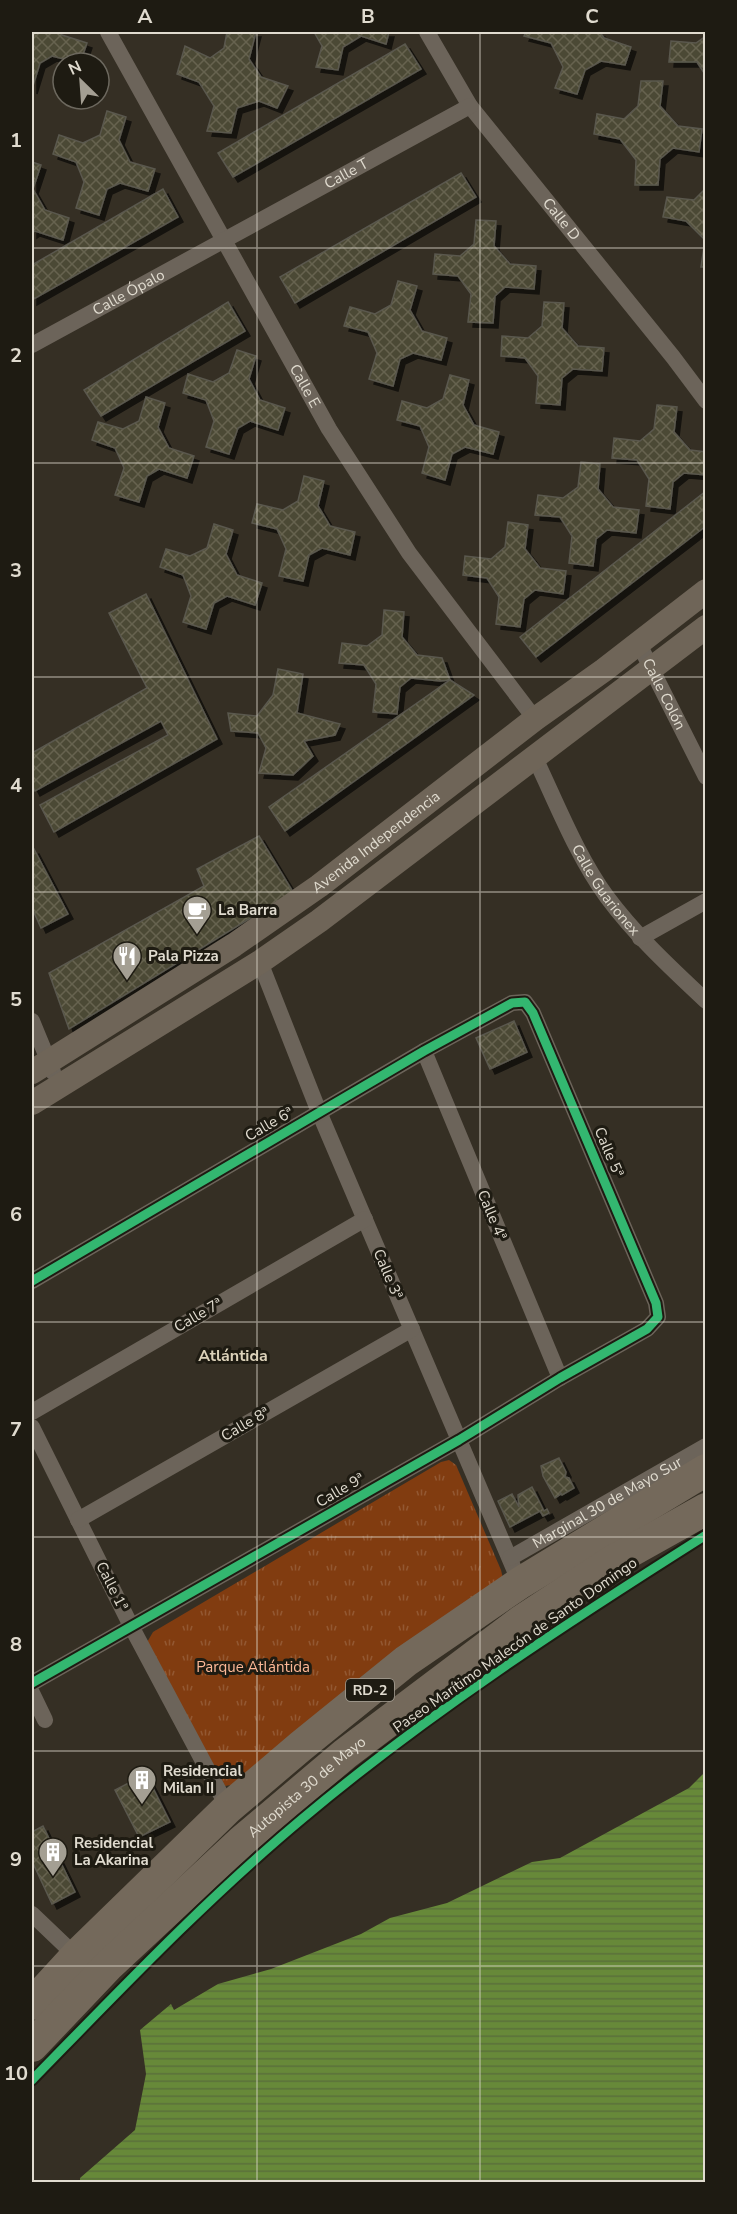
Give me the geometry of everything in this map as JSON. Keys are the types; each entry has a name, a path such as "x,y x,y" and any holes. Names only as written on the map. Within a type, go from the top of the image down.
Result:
{"highway":[{"name":"RD-2","path":"32,2004 76,1956 228,1808 515,1571 705,1470"},
{"name":"Autopista 30 de Mayo","path":"32,2046 109,1965 242,1841 345,1754 520,1622 613,1562 705,1509"}],"main road":[{"name":"Avenida Independencia","path":"40,1067 234,945 319,886 535,719 639,644 705,591"},
{"name":"Avenida Independencia","path":"32,1103 260,962 328,915 705,627"}],"street":[{"name":"Calle E","path":"108,32 329,429 409,553 535,719"},
{"name":"Calle D","path":"427,32 470,106 673,357 705,401"},
{"name":"Calle T","path":"224,240 470,106"},
{"name":"Calle Ópalo","path":"32,345 224,240"},
{"name":"Calle Colón","path":"639,644 653,668 705,777"},
{"name":"Calle Guarionex","path":"535,758 591,872 607,897 640,938 705,1001"},
{"path":"640,938 705,901"},
{"name":"Calle 3ª","path":"260,962 319,1112 515,1571"},
{"name":"Calle 6ª","path":"32,1281 424,1051 512,1004 525,1002"},
{"name":"Calle 5ª","path":"525,1002 533,1012 657,1303 658,1317"},
{"path":"32,1021 40,1067 59,1086"},
{"name":"Calle 4ª","path":"424,1051 560,1378"},
{"name":"Calle 7ª","path":"32,1412 365,1219"},
{"name":"Calle 9ª","path":"32,1683 459,1440 560,1378 647,1329 658,1317"},
{"name":"Calle 8ª","path":"78,1520 412,1329"},
{"name":"Calle 1ª","path":"32,1427 131,1626 228,1808"},
{"name":"Marginal 30 de Mayo Sur","path":"515,1571 705,1446"},
{"path":"32,1693 45,1720"},
{"path":"32,1914 76,1956"}],"green space":[{"name":"Parque Atlántida","path":"449,1460 456,1465 503,1579 237,1784 225,1786 146,1644 153,1632 441,1462"}],"shaded area":[{"path":"705,1772 705,2182 80,2182 80,2178 135,2130 146,2074 140,2030 171,2004 174,2010 218,1984 271,1969 361,1934 390,1918 447,1903 532,1862 560,1858 689,1788"}],"building":[{"path":"32,32 60,32 62,35 87,43 84,51 51,51 51,57 40,63 32,89"},
{"path":"227,32 256,32 249,59 261,77 288,86 277,108 259,101 237,108 231,133 207,131 214,106 199,82 177,74 185,46 210,58 224,48"},
{"path":"314,32 389,32 386,44 361,36 343,47 338,70 316,67 322,46"},
{"path":"526,32 600,32 604,38 631,47 625,65 601,61 585,70 577,94 555,88 563,67 551,43 524,36"},
{"path":"706,36 706,76 697,62 669,62 671,41 696,43"},
{"path":"405,44 421,69 233,177 218,153"},
{"path":"641,81 663,81 660,106 678,126 702,129 699,152 673,148 660,159 658,185 635,185 636,160 620,139 594,134 597,114 624,119 638,106"},
{"path":"107,111 126,117 119,140 130,162 155,169 148,191 120,183 107,189 99,215 76,208 84,182 76,162 53,154 59,135 83,143 100,135"},
{"path":"32,162 41,165 33,189 45,210 69,218 63,240 35,231 32,233"},
{"path":"461,173 476,197 295,303 280,277"},
{"path":"706,188 706,267 701,267 705,240 686,221 663,217 667,197 694,200"},
{"path":"163,189 178,217 32,300 32,265"},
{"path":"476,220 496,221 494,246 510,264 536,266 534,289 505,287 495,296 493,323 468,322 471,294 458,276 433,274 435,254 460,256 474,244"},
{"path":"398,281 417,286 410,310 422,331 447,338 441,360 413,353 400,359 393,386 369,379 377,353 368,332 344,326 350,307 375,314 391,305"},
{"path":"228,302 245,331 101,416 84,390"},
{"path":"544,302 564,303 562,328 578,346 604,348 602,371 573,369 562,378 560,405 536,403 538,376 525,358 501,356 502,336 528,338 542,326"},
{"path":"237,350 256,356 249,379 260,400 285,408 278,430 250,421 238,428 229,454 206,447 214,421 206,400 183,393 188,374 213,382 229,373"},
{"path":"450,375 469,380 463,405 474,425 499,432 493,454 465,447 452,454 445,480 422,473 429,447 420,426 397,420 402,401 427,408 443,399"},
{"path":"146,397 165,403 158,427 169,448 194,456 187,478 159,469 147,476 139,502 115,495 124,468 115,448 92,440 98,422 123,429 139,421"},
{"path":"657,405 677,407 674,432 690,450 706,452 706,475 684,473 673,482 670,509 646,506 649,479 637,460 612,458 614,438 640,441 654,429"},
{"path":"581,462 600,464 598,489 613,507 639,510 636,533 607,530 596,539 593,566 569,563 572,536 560,517 535,515 538,495 563,498 578,487"},
{"path":"304,476 324,481 318,506 330,526 355,532 350,555 322,548 309,555 303,581 279,576 286,549 277,529 252,523 257,504 283,510 298,501"},
{"path":"706,491 706,526 536,657 520,637"},
{"path":"508,522 528,525 525,549 540,568 566,571 563,594 535,590 524,599 520,627 496,624 499,597 487,578 463,575 465,556 491,559 505,547"},
{"path":"214,524 233,530 226,554 237,575 262,583 255,605 227,596 214,603 206,629 183,622 191,596 183,575 160,567 166,549 190,556 207,548"},
{"path":"146,594 217,739 54,832 40,805 168,735 161,721 35,791 32,785 32,753 147,688 109,613"},
{"path":"384,610 404,612 402,637 417,655 442,658 450,680 411,678 400,687 397,714 373,712 376,684 364,665 339,663 342,643 367,646 382,635"},
{"path":"278,669 303,674 297,713 340,724 335,735 304,741 313,756 293,775 259,773 266,748 258,733 231,731 228,713 257,716 273,695"},
{"path":"450,680 474,695 285,831 269,807"},
{"path":"259,836 293,892 69,1029 49,973 204,886 197,869"},
{"path":"34,849 68,914 41,928 32,908 32,850"},
{"path":"514,1021 527,1052 490,1069 476,1038"},
{"path":"559,1458 566,1472 565,1477 569,1478 574,1488 562,1495 560,1492 561,1494 555,1498 543,1476 541,1466"},
{"path":"532,1487 544,1511 547,1509 549,1513 543,1516 540,1511 510,1527 498,1501 512,1494 519,1507 518,1495"},
{"name":"Residencial Milan II","path":"146,1774 170,1822 139,1837 115,1790"},
{"name":"Residencial La Akarina","path":"43,1826 75,1892 52,1904 32,1861 32,1832"}],"cycle path":[{"path":"32,1281 424,1051 512,1003 525,1002 533,1013 656,1303 658,1317 647,1329 560,1378 459,1440 32,1683"},
{"name":"Paseo Marítimo Malecón de Santo Domingo","path":"32,2080 231,1881 350,1780 499,1670 706,1535"}],"place":[{"name":"La Barra","path":"197,936"},
{"name":"Pala Pizza","path":"127,982"},
{"name":"Residencial Milan II","path":"142,1806"},
{"name":"Residencial La Akarina","path":"53,1878"}],"district":[{"name":"Atlántida","path":"233,1356"}]}
